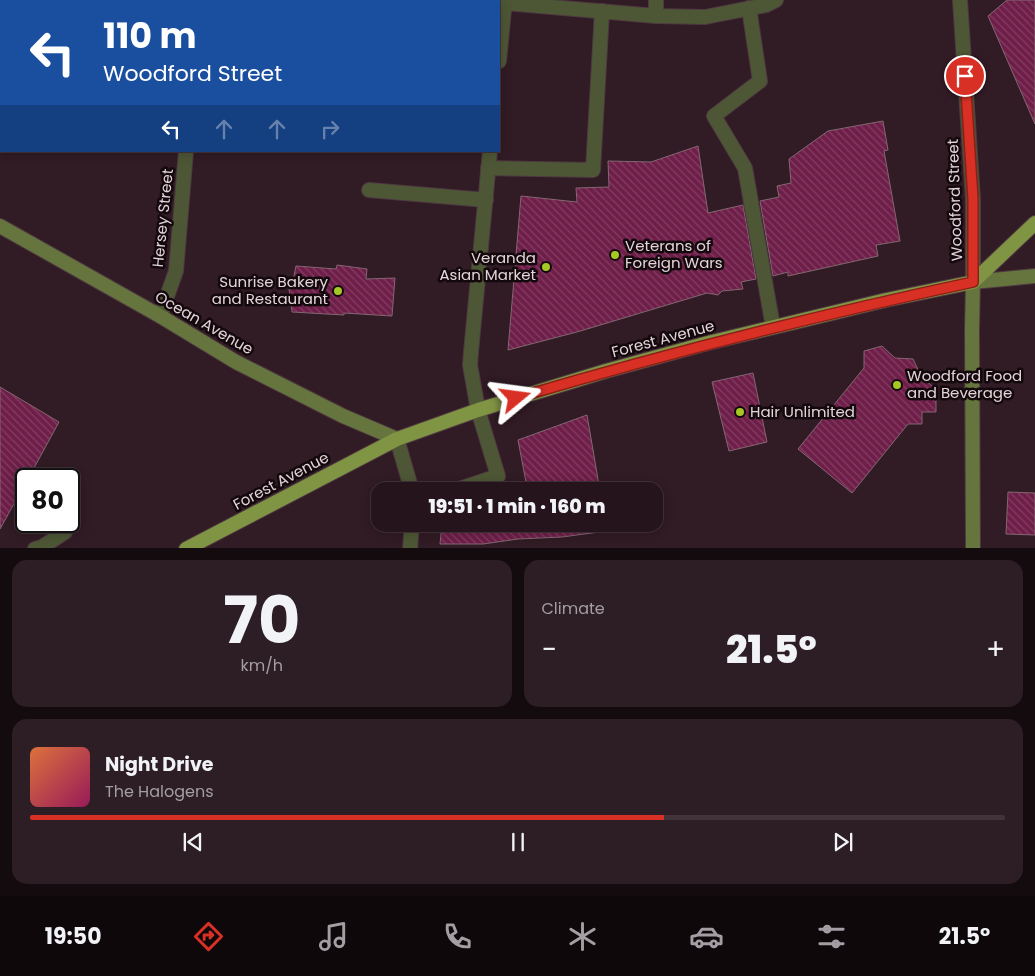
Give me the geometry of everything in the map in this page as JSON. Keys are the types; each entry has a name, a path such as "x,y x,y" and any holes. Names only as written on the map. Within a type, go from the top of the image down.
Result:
{"highway":[{"path":"973,282 1035,223"},
{"name":"Forest Avenue","path":"186,548 397,439 478,410 606,371 773,327 973,282"}],"main road":[{"name":"Ocean Avenue","path":"0,226 160,316 236,362 343,416 397,439"},
{"path":"973,282 1035,276"},
{"name":"Woodford Street","path":"973,282 973,548"}],"street":[{"path":"656,0 656,16"},
{"path":"500,51 505,1 656,16 705,17 766,5 776,0"},
{"name":"Woodford Street","path":"960,0 973,199 973,282"},
{"path":"749,8 760,82 714,116 745,168 773,327"},
{"path":"488,168 593,170 602,11"},
{"name":"Hersey Street","path":"160,316 176,271 186,152"},
{"path":"480,482 498,476 478,410 470,365 490,152"},
{"path":"369,190 486,200"},
{"path":"397,439 409,482"},
{"path":"410,548 411,532"},
{"path":"35,548 42,547 63,533"}],"building":[{"path":"1007,0 1035,0 1035,124 988,16"},
{"path":"883,121 888,150 884,151 900,241 876,245 878,256 788,276 788,272 773,276 760,201 779,197 777,186 791,183 789,159 828,131"},
{"path":"698,146 708,213 743,205 756,279 741,282 743,289 722,291 718,295 707,293 577,332 508,350 521,196 577,202 576,188 609,187 608,161 651,162"},
{"name":"Sunrise Bakery and Restaurant","path":"337,265 367,269 366,279 395,278 392,316 292,312 288,281 293,281 296,266 336,269"},
{"path":"882,346 895,358 913,359 922,378 936,389 936,412 922,412 922,424 908,424 852,493 798,449 864,368 864,351"},
{"name":"Hair Unlimited","path":"753,373 767,442 729,451 712,382"},
{"path":"0,387 59,422 34,468 15,468 15,502 0,529"},
{"path":"587,415 598,482 526,482 518,440"},
{"path":"1008,492 1035,493 1035,535 1006,534"},
{"path":"441,532 600,532 483,544 440,544"}],"place":[{"name":"Veterans of Foreign Wars","path":"615,255"},
{"name":"Veranda Asian Market","path":"546,267"},
{"name":"Sunrise Bakery and Restaurant","path":"338,291"},
{"name":"Woodford Food and Beverage","path":"897,385"},
{"name":"Hair Unlimited","path":"740,412"}],"route":[{"path":"516,398 708,343 886,300 973,282 973,199 965,76"}]}
